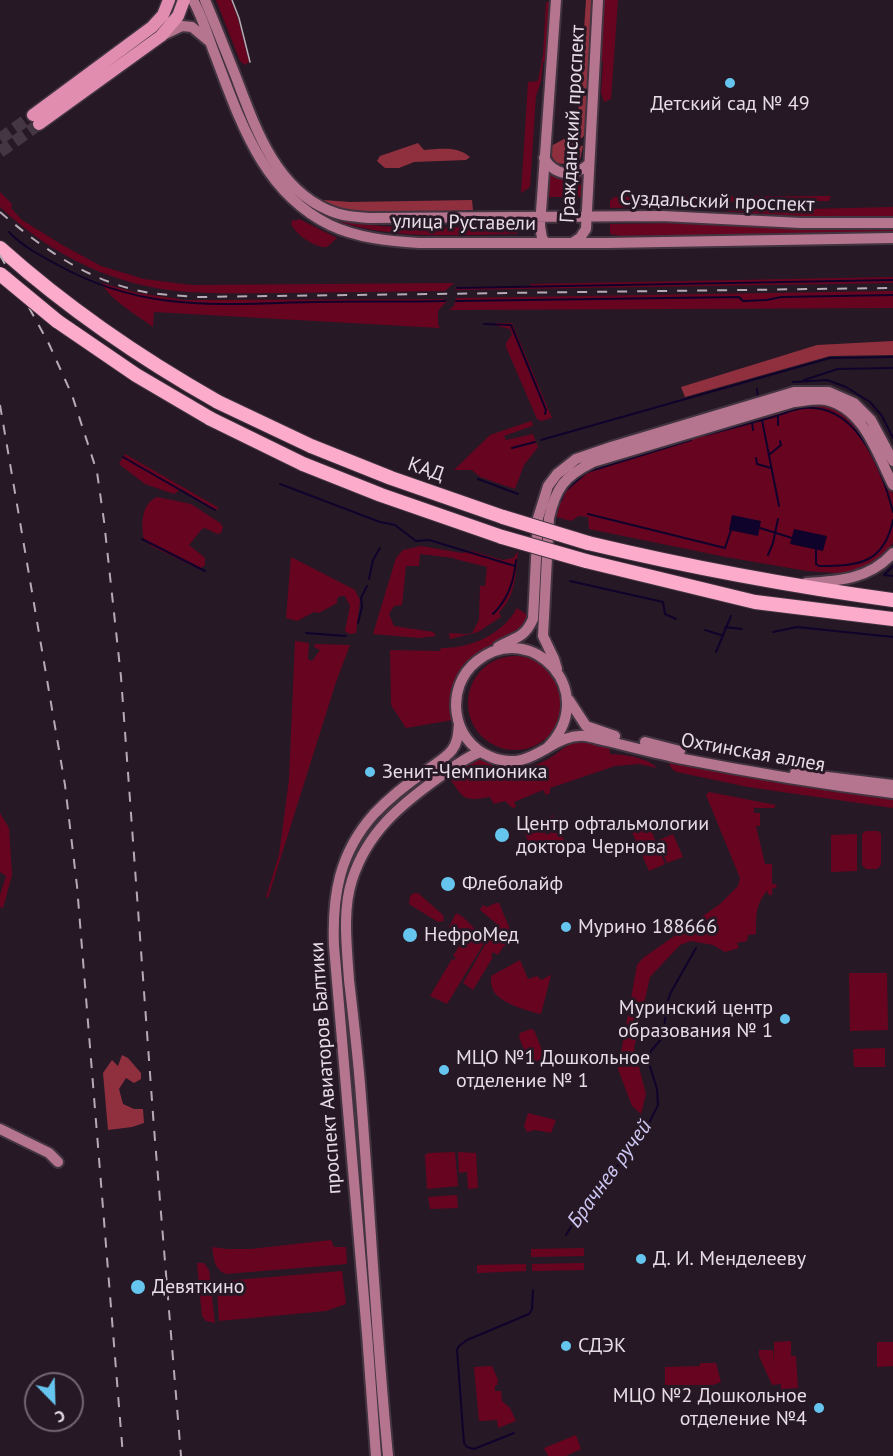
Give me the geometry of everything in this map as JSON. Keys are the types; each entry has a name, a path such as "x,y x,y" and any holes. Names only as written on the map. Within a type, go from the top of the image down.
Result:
{"highway":[{"name":"КАД","path":"0,249 69,307 131,350 218,402 311,446 391,478 503,517 588,543 786,585 893,600"},
{"name":"КАД","path":"0,274 57,321 136,375 211,419 303,464 392,499 502,537 586,561 755,602 893,619"}],"main road":[{"path":"169,0 163,15 153,27 36,119 161,36 178,16 184,0"}],"street":[{"name":"улица Руставели","path":"193,0 206,27 244,129 262,164 289,196 314,216 349,232 394,241 546,243"},
{"name":"улица Руставели","path":"205,0 261,141 279,168 308,198 328,210 347,216 369,218 540,218"},
{"name":"Гражданский проспект","path":"546,243 540,231 540,218 556,0"},
{"name":"Гражданский проспект","path":"572,243 584,234 587,217 598,0"},
{"path":"161,36 182,26 192,27 210,42"},
{"path":"544,158 550,167 567,173 575,172 589,164"},
{"name":"Суздальский проспект","path":"540,218 673,216 801,223 893,223"},
{"name":"Суздальский проспект","path":"546,243 893,238"},
{"path":"610,739 578,736 569,738 525,760 502,760 480,752 471,744 459,724 456,701 462,679 477,661 505,643 521,637 529,627 532,618 538,518 548,486 557,474 576,459 794,392 829,392 854,403 871,420 893,461"},
{"path":"557,672 554,659 543,636 549,518 552,502 558,489 576,471 593,462 794,402 826,400 848,410 865,429 893,485"},
{"path":"786,585 825,582 863,574 878,568 893,553"},
{"path":"492,652 510,649 528,651 544,659 557,672 567,697 586,726 610,739"},
{"path":"546,749 555,741 566,721 567,697"},
{"name":"проспект Авиаторов Балтики","path":"376,1456 334,946 334,907 337,884 344,862 363,828 390,799 449,754 458,738 459,724"},
{"name":"Охтинская аллея","path":"610,739 789,773 890,784"},
{"name":"Охтинская аллея","path":"610,739 743,771 893,793"},
{"name":"проспект Авиаторов Балтики","path":"388,1456 360,1084 346,941 348,905 351,883 359,860 369,842 391,815 462,759 480,752"},
{"path":"0,1129 49,1153 58,1162"}],"shaded area":[{"path":"216,0 231,0 249,62 245,65 240,61"},
{"path":"586,0 594,0 586,133 582,138 576,138 573,131 577,131"},
{"path":"604,0 618,0 611,99 604,102 601,93 603,62 599,61"},
{"path":"546,2 549,2 546,61 543,62 541,81 536,96 530,187 521,193 528,82 538,81 543,54"},
{"path":"564,139 583,146 580,160 570,165 556,163 550,153 551,146"},
{"path":"418,143 424,150 454,150 470,157 466,160 414,162 399,168 385,168 377,161 380,156"},
{"path":"551,175 580,177 582,180 581,197 546,197 548,178"},
{"path":"0,192 12,204 11,208 22,220 64,246 101,266 144,279 192,285 454,283 445,291 222,293 188,292 136,284 86,266 41,240 0,207"},
{"path":"659,196 657,207 610,208 610,201 614,197"},
{"path":"831,196 829,201 699,202 667,207 664,197"},
{"path":"323,200 350,202 472,200 473,210 370,212 333,206"},
{"path":"893,207 893,216 801,216 721,211"},
{"path":"293,219 295,221 299,219 337,238 327,247 312,243 293,228 291,224"},
{"path":"338,219 380,226 403,227 517,226 517,234 403,234 359,227 337,221"},
{"path":"668,223 820,229 893,228 893,232 621,236 610,234 610,224"},
{"path":"893,277 893,283 455,290 457,287 529,286 531,284"},
{"path":"102,283 138,293 185,300 443,299 447,301 438,311 440,328 154,312 153,327 110,295"},
{"path":"893,291 893,308 449,310 454,306 456,298"},
{"path":"495,323 512,323 552,418 541,421 537,419 506,347 512,335 510,329"},
{"path":"893,341 893,355 830,356 685,397 681,387 817,345"},
{"path":"814,404 843,412 861,431 893,493 893,543 878,562 856,572 807,571 726,557 589,529 588,517 579,516 571,521 553,516 572,480 596,466 799,406"},
{"path":"531,421 532,426 504,436 506,440 533,434 538,447 524,465 515,489 480,477 472,470 454,470 490,435"},
{"path":"125,454 219,508 215,510 181,489 174,494 145,484 119,464"},
{"path":"157,497 191,504 223,527 221,533 217,534 205,528 202,529 189,545 205,558 205,565 201,568 151,546 144,540 143,515 148,504"},
{"path":"732,515 761,521 758,536 729,530"},
{"path":"794,529 827,536 823,551 790,544"},
{"path":"421,546 462,553 472,551 503,560 513,558 518,551 514,584 509,599 499,612 501,617 478,632 450,639 449,633 472,633 479,620 480,586 485,586 487,567 454,558 420,554 419,566 406,566 402,605 394,606 389,614 394,626 433,632 436,636 419,638 373,634 396,558 403,550"},
{"path":"291,557 355,590 360,600 356,633 350,634 345,631 350,606 345,596 337,598 337,603 319,613 314,612 297,621 286,618"},
{"path":"517,608 529,616 521,632 477,653 467,661 460,672 455,684 453,720 406,728 391,705 390,650 440,651 441,648 474,643 503,625"},
{"path":"295,641 309,643 308,659 312,661 320,650 314,647 315,644 350,645 336,682 268,898 266,897 279,855 289,779"},
{"path":"515,656 533,660 548,670 558,685 562,703 558,721 548,736 533,746 515,750 497,746 482,736 472,721 468,703 472,685 482,670 497,660"},
{"path":"583,740 609,747 610,754 642,759 657,768 639,764 615,766 550,788 550,793 546,795 543,790 514,802 516,807 513,808 505,801 494,804 490,797 473,799 464,797 448,776 475,759 513,767 530,766 550,758 569,744"},
{"path":"667,760 893,795 893,808 748,787 677,772 672,769"},
{"path":"709,792 776,805 774,808 754,808 754,813 760,813 760,826 756,826 765,864 772,864 772,884 776,884 777,887 772,889 772,895 769,895 767,891 760,901 756,917 756,934 748,935 747,941 737,943 739,948 725,952 713,945 691,941 680,945 650,977 634,1048 646,1094 641,1114 632,1106 618,1069 637,965 643,958 720,904 738,886 740,878 706,795"},
{"path":"0,813 9,828 12,875 3,908 0,907 0,895 6,876 0,872"},
{"path":"553,815 554,822 543,828 546,835 559,829 564,840 560,842 557,840 558,843 531,854 526,847 533,843 531,840 528,841 522,827"},
{"path":"642,828 651,830 665,864 649,871 632,832"},
{"path":"866,831 878,831 881,834 881,865 877,869 866,869 862,865 862,834"},
{"path":"673,834 683,857 667,863 657,841"},
{"path":"857,834 857,871 831,872 831,835"},
{"path":"418,893 443,915 444,921 438,922 409,904 410,896"},
{"path":"499,903 514,939 503,947 498,955 493,952 491,956 493,957 473,990 463,983 497,924 480,910 483,905 487,907"},
{"path":"456,913 486,940 447,1004 430,996 452,959 456,958 453,956 464,938 457,934 458,931 456,933 449,927"},
{"path":"520,960 528,979 537,976 541,980 551,975 541,1014 507,1003 496,995 492,988 491,976"},
{"path":"849,973 887,973 888,1030 850,1031"},
{"path":"534,1030 544,1055 542,1059 532,1063 528,1060 519,1037 520,1033"},
{"path":"885,1048 885,1067 854,1067 853,1049"},
{"path":"122,1055 128,1058 141,1073 141,1079 134,1083 126,1078 119,1089 123,1104 134,1109 143,1109 144,1123 108,1130 103,1073 112,1060 118,1066"},
{"path":"528,1113 556,1120 551,1133 535,1130 527,1132 524,1126"},
{"path":"455,1152 458,1186 427,1189 425,1155"},
{"path":"458,1152 476,1153 478,1188 468,1189 467,1172 459,1173"},
{"path":"457,1195 458,1208 430,1209 428,1197"},
{"path":"331,1240 334,1247 346,1247 347,1264 226,1274 217,1266 212,1247 250,1249"},
{"path":"584,1248 584,1256 531,1257 531,1249"},
{"path":"197,1263 204,1263 209,1270 215,1323 206,1321 202,1316"},
{"path":"584,1263 584,1270 532,1271 532,1264"},
{"path":"526,1264 526,1271 477,1273 477,1265"},
{"path":"342,1271 346,1304 326,1311 219,1321 217,1290 223,1281"},
{"path":"791,1341 791,1356 796,1356 798,1388 781,1389 781,1384 772,1385 759,1356 759,1350 773,1350 774,1363 774,1342"},
{"path":"877,1342 893,1342 893,1366 877,1367"},
{"path":"700,1363 716,1363 721,1382 713,1385 665,1385 665,1367 700,1366"},
{"path":"492,1366 498,1380 495,1391 501,1391 502,1401 510,1408 516,1421 498,1428 497,1420 479,1421 474,1367"},
{"path":"576,1435 581,1449 566,1456 548,1456 544,1448"}],"waterway":[{"path":"9,232 38,254 90,280 151,298 213,304 445,301"},
{"path":"457,288 893,280"},
{"path":"456,301 739,297 743,301 781,297 893,295"},
{"path":"484,324 511,325 546,410 545,414"},
{"path":"541,440 830,358 893,357"},
{"path":"804,380 838,369 893,368"},
{"path":"793,382 827,380 846,387 870,402 882,416 893,438"},
{"name":"Брачнев ручей","path":"757,389 758,398"},
{"path":"706,435 799,409 814,408 830,412 844,420 867,446 883,480 893,512"},
{"path":"778,415 778,425"},
{"name":"Брачнев ручей","path":"762,420 779,506"},
{"path":"752,422 753,430"},
{"path":"561,501 565,491 587,472 691,440"},
{"path":"770,454 781,445 780,441"},
{"path":"512,448 535,442"},
{"path":"123,457 215,510"},
{"path":"756,458 757,464 771,468"},
{"path":"478,479 518,494"},
{"path":"280,484 380,522 395,525 416,541 429,540 515,566"},
{"path":"588,514 725,548 731,530"},
{"name":"Брачнев ручей","path":"768,555 778,519"},
{"path":"816,550 816,564 819,566 857,563 876,554 883,546 893,520"},
{"name":"Брачнев ручей","path":"760,528 792,538"},
{"path":"142,539 205,571"},
{"path":"369,579 373,560 380,548"},
{"path":"493,614 510,589 516,560"},
{"path":"884,575 893,566"},
{"path":"884,575 893,576"},
{"path":"570,581 663,602 665,614 676,619"},
{"path":"358,623 362,607 361,598 367,586"},
{"path":"716,652 731,616"},
{"path":"725,627 742,629"},
{"path":"773,632 797,627 893,637"},
{"path":"705,630 721,635"},
{"path":"306,633 346,636"},
{"name":"Брачнев ручей","path":"566,1235 577,1217 584,1211 649,1123 658,1105 657,1089 648,1060 651,1051 663,1037 667,1003 671,992 696,948"},
{"name":"Брачнев ручей","path":"514,1433 474,1449 467,1447 464,1443 457,1350 467,1340 529,1314 532,1309 533,1290"}],"tunnel":[{"path":"0,139 33,115"},
{"path":"0,152 39,124"}],"tram line":[{"path":"232,0 250,62"}],"railway":[{"path":"0,212 52,252 89,273 130,288 168,295 198,297 893,288"},
{"path":"0,255 49,344 72,395 97,472 121,677 181,1456"},
{"path":"0,405 65,785 77,886 123,1456"}],"place":[{"name":"Детский сад № 49","path":"730,83"},
{"name":"Зенит-Чемпионика","path":"370,772"},
{"name":"Центр офтальмологии доктора Чернова","path":"502,835"},
{"name":"Флеболайф","path":"448,884"},
{"name":"Мурино 188666","path":"566,927"},
{"name":"НефроМед","path":"410,935"},
{"name":"Муринский центр образования № 1","path":"785,1019"},
{"name":"МЦО №1 Дошкольное отделение № 1","path":"444,1070"},
{"name":"Д. И. Менделееву","path":"641,1259"},
{"name":"Девяткино","path":"138,1287"},
{"name":"СДЭК","path":"566,1346"},
{"name":"МЦО №2 Дошкольное отделение №4","path":"819,1408"}]}
